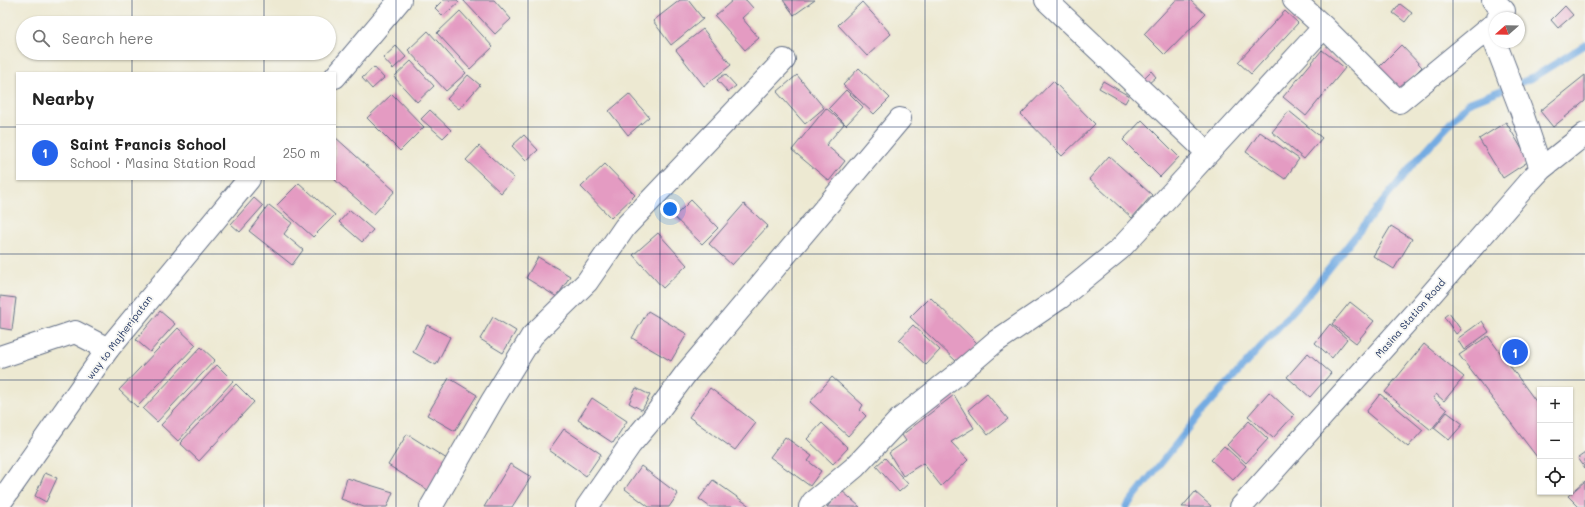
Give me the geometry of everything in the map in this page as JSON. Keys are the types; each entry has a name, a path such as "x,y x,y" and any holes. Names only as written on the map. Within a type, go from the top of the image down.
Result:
{"street":[{"path":"336,76 400,0"},
{"path":"1046,0 1208,153"},
{"path":"1294,0 1324,27 1399,102 1489,30"},
{"path":"810,507 813,502 855,467 899,420 960,372 995,342 1060,298 1120,249 1324,27"},
{"path":"1505,48 1521,110 1541,169"},
{"path":"431,507 492,401 532,336 587,282 625,227 784,60"},
{"path":"587,507 630,445 652,419 678,384 900,119"},
{"name":"Masina Station Road","path":"1241,507 1421,306 1527,184 1541,169 1585,134"},
{"name":"way to Majheripatan","path":"0,504 108,348 248,180"},
{"path":"0,357 75,332 108,348"}],"building":[{"path":"443,0 457,0 459,2 443,16 435,8"},
{"path":"463,0 494,0 511,19 495,34"},
{"path":"680,0 688,0 703,19 671,45 653,21"},
{"path":"733,0 746,0 753,8 742,18 759,38 745,50 715,16"},
{"path":"783,0 815,0 794,15"},
{"path":"1176,0 1190,0 1205,14 1165,55 1144,34"},
{"path":"862,2 891,34 867,56 838,25"},
{"path":"1400,4 1412,13 1405,22 1393,13"},
{"path":"1565,6 1573,15 1558,28 1551,20"},
{"path":"460,11 493,47 470,69 437,33"},
{"path":"1285,11 1298,23 1251,74 1238,62"},
{"path":"703,29 731,65 704,86 676,50"},
{"path":"428,31 466,73 446,91 408,50"},
{"path":"1401,45 1422,67 1400,89 1379,67"},
{"path":"396,46 406,57 393,69 383,58"},
{"path":"1322,50 1345,68 1306,116 1283,97"},
{"path":"411,61 434,86 417,102 394,77"},
{"path":"374,67 384,78 372,89 362,78"},
{"path":"859,68 890,98 874,114 843,85"},
{"path":"1151,71 1156,77 1148,84 1143,79"},
{"path":"725,74 736,86 728,92 717,80"},
{"path":"468,75 480,85 459,109 447,99"},
{"path":"797,75 824,108 805,124 777,92"},
{"path":"1585,75 1585,101 1553,127 1540,111"},
{"path":"1053,81 1095,124 1062,156 1021,114"},
{"path":"1103,81 1129,96 1125,103 1099,88"},
{"path":"846,90 863,107 846,125 829,108"},
{"path":"392,94 424,127 400,151 367,118"},
{"path":"629,94 649,117 628,135 609,111"},
{"path":"826,108 844,124 826,145 845,161 829,181 792,150"},
{"path":"430,110 451,130 443,138 421,119"},
{"path":"1289,111 1322,138 1304,159 1272,132"},
{"path":"1142,120 1179,157 1160,177 1123,140"},
{"path":"1506,122 1529,161 1503,178 1479,139"},
{"path":"1260,132 1299,159 1285,179 1246,152"},
{"path":"524,135 538,150 526,161 512,146"},
{"path":"336,138 395,191 374,214 335,180"},
{"path":"479,146 514,178 501,193 466,160"},
{"path":"1109,156 1152,195 1132,218 1089,179"},
{"path":"605,164 635,195 611,218 581,187"},
{"path":"299,183 335,215 313,237 277,205"},
{"path":"254,198 263,206 240,232 231,224"},
{"path":"691,200 718,228 702,244 674,217"},
{"path":"744,204 768,226 732,265 709,244"},
{"path":"269,205 292,223 284,234 303,250 292,265 249,231"},
{"path":"350,210 373,230 362,242 339,222"},
{"path":"1391,226 1412,239 1394,269 1373,256"},
{"path":"658,233 687,265 663,288 633,255"},
{"path":"538,257 570,276 557,297 526,278"},
{"path":"0,296 16,298 12,330 0,328"},
{"path":"930,297 978,344 958,363 910,317"},
{"path":"1350,302 1374,321 1356,343 1332,324"},
{"path":"160,311 175,324 150,352 136,340"},
{"path":"648,311 687,334 671,361 632,338"},
{"path":"1449,313 1461,330 1456,334 1444,317"},
{"path":"493,317 516,331 503,353 480,339"},
{"path":"1482,321 1489,332 1464,350 1457,339"},
{"path":"1330,324 1347,339 1332,358 1315,343"},
{"path":"427,325 450,337 436,365 413,352"},
{"path":"913,325 940,350 926,365 899,340"},
{"path":"178,328 196,345 137,407 119,390"},
{"path":"1488,336 1537,403 1537,457 1459,355"},
{"path":"1424,344 1464,377 1444,401 1436,394 1433,398 1447,410 1431,430 1385,392"},
{"path":"201,347 215,360 157,422 143,409"},
{"path":"1308,353 1331,373 1310,397 1287,377"},
{"path":"217,365 233,381 178,441 161,425"},
{"path":"832,377 863,405 860,410 866,416 848,436 810,402"},
{"path":"449,378 477,395 455,431 427,415"},
{"path":"236,384 254,402 199,461 180,443"},
{"path":"636,388 650,395 642,410 629,403"},
{"path":"710,388 756,423 735,450 689,417"},
{"path":"1269,392 1294,415 1273,438 1248,416"},
{"path":"987,394 1008,419 988,435 968,410"},
{"path":"1380,394 1423,430 1408,447 1366,412"},
{"path":"954,395 974,428 951,442 968,460 941,486 923,463 903,476 889,453 906,441 902,435"},
{"path":"592,398 627,421 613,443 578,420"},
{"path":"1447,412 1463,424 1449,440 1434,428"},
{"path":"1249,421 1268,439 1246,463 1227,445"},
{"path":"822,423 848,448 833,464 807,439"},
{"path":"564,429 601,454 586,476 549,450"},
{"path":"407,434 447,459 428,490 388,465"},
{"path":"785,437 812,456 808,461 821,471 810,486 770,457"},
{"path":"1224,446 1246,466 1233,480 1211,460"},
{"path":"1585,453 1585,468 1578,458"},
{"path":"885,458 908,484 899,492 876,466"},
{"path":"510,464 531,477 512,507 484,507"},
{"path":"641,466 678,494 669,507 649,507 625,489"},
{"path":"45,473 57,478 46,502 35,496"},
{"path":"347,478 393,492 387,507 364,507 341,499"},
{"path":"713,480 751,507 710,507 699,499"},
{"path":"1585,481 1585,507 1579,507 1568,496 1573,495 1573,492"},
{"path":"841,490 860,507 827,507"},
{"path":"1195,492 1211,506 1182,507"}],"waterway":[{"path":"1126,507 1201,413 1312,290 1414,163 1468,103 1532,78 1585,45"}],"place":[{"name":"Saint Francis School","path":"1515,352"}]}
